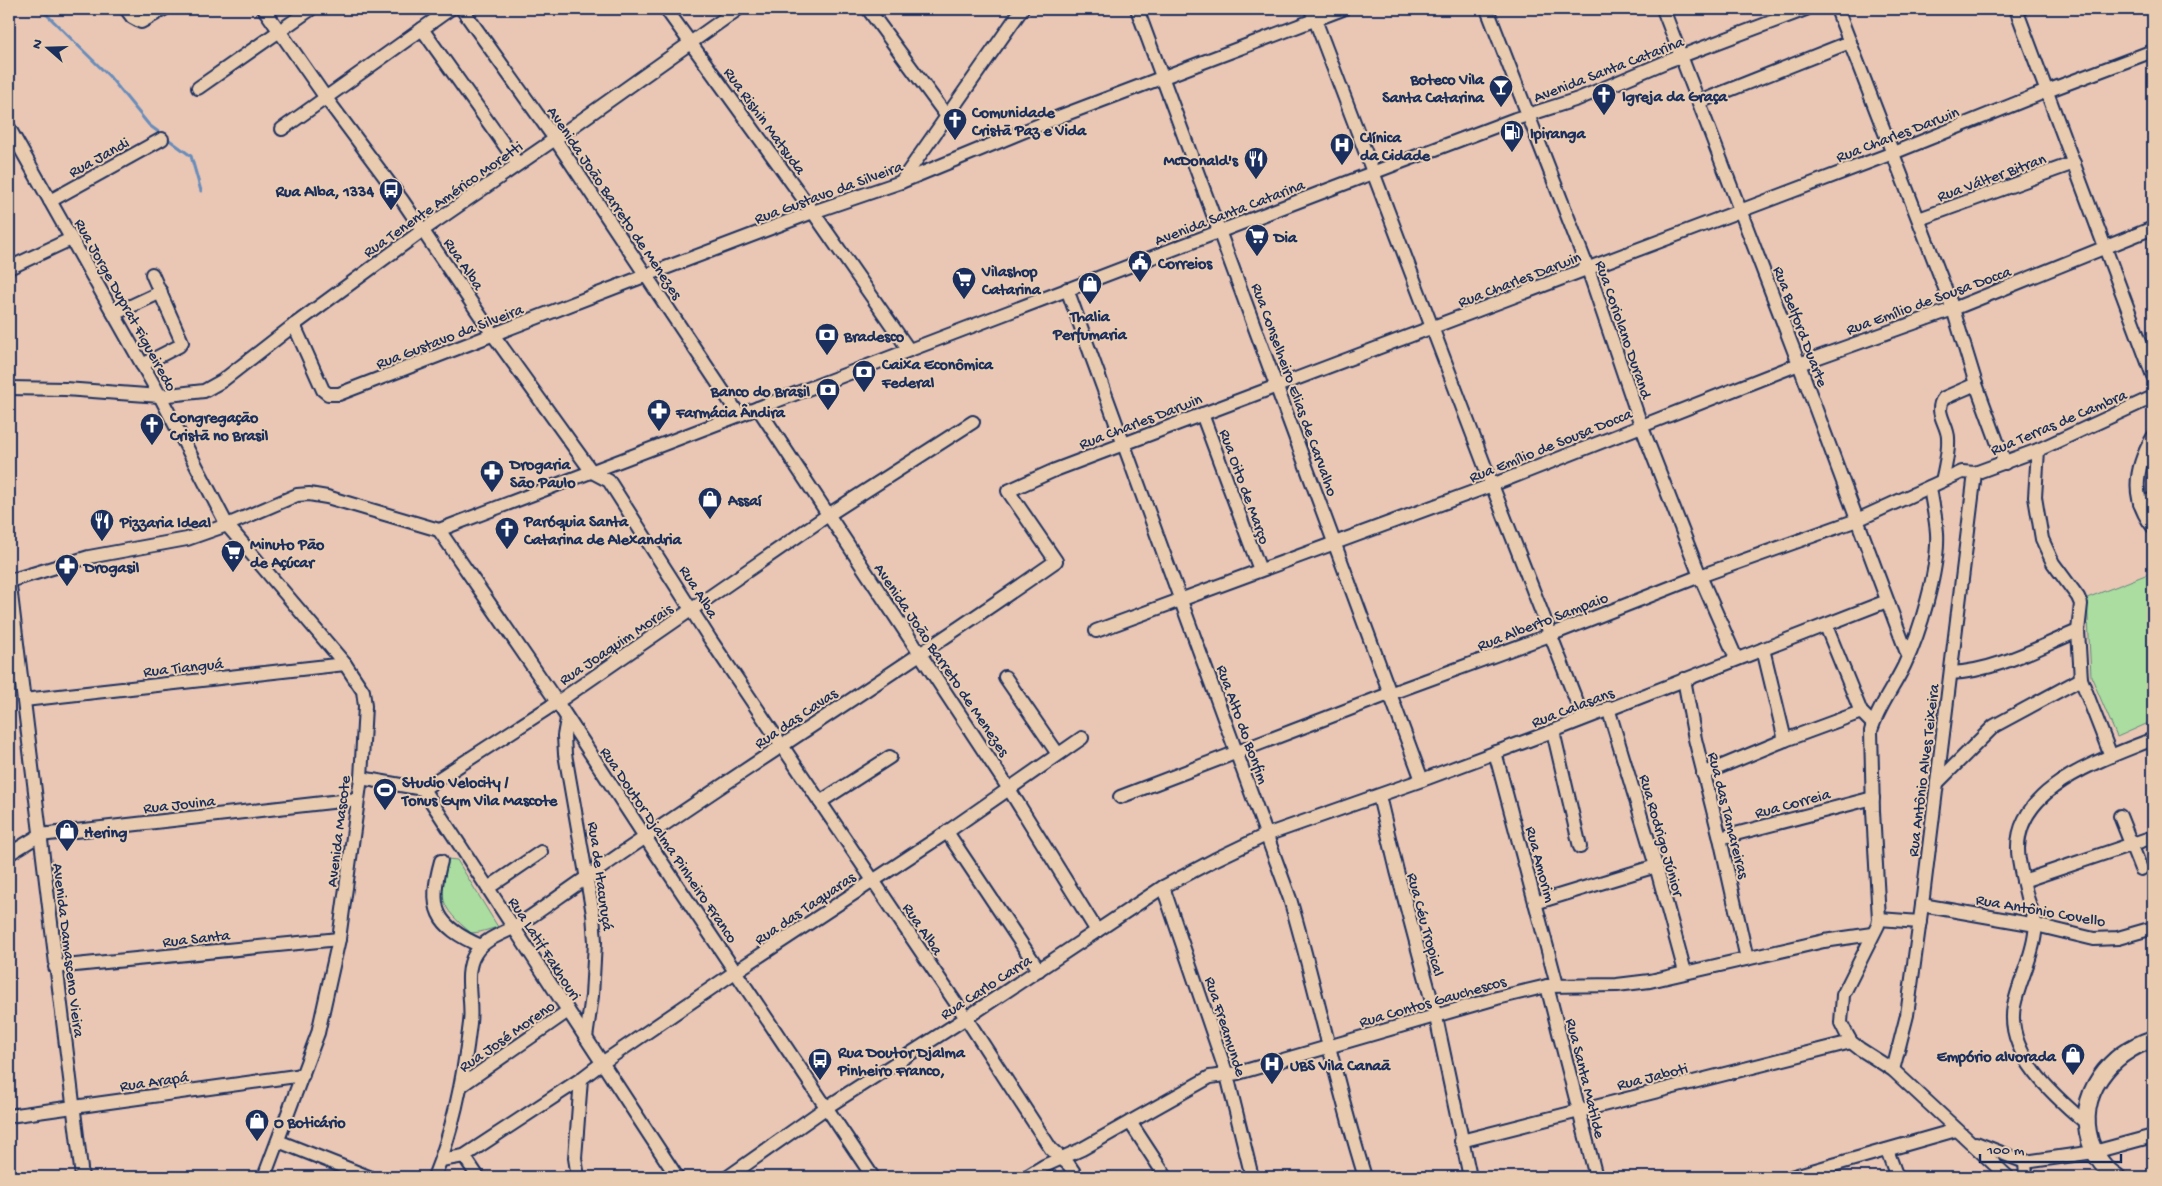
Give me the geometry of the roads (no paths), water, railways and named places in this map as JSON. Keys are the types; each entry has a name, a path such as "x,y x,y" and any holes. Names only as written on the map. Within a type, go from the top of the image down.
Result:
{"main road":[{"path":"2117,1177 2094,1152 2086,1123 2088,1103 2099,1078 2113,1062 2128,1049 2153,1039"}],"street":[{"path":"129,13 141,22 164,9"},
{"name":"Rua Alba","path":"264,9 592,472 608,481 710,639 966,1018 1051,1149 1077,1177"},
{"path":"198,88 311,9"},
{"path":"282,129 450,9"},
{"name":"Avenida João Barreto de Menezes","path":"462,9 555,139 739,415"},
{"name":"Rua Rishin Matsuda","path":"666,9 814,212 909,350"},
{"name":"Rua Tenente Américo Moretti","path":"9,388 65,389 160,396 204,391 222,381 422,230 555,139 738,9"},
{"path":"868,9 946,115"},
{"path":"901,182 946,115 1022,9"},
{"name":"Rua Conselheiro Elias de Carvalho","path":"1137,9 1164,77 1275,386 1336,544 1389,694 1422,780"},
{"name":"Rua Gustavo da Silveira","path":"294,325 323,390 328,394 339,394 814,212 901,182 1060,116 1164,77 1313,14 1343,9"},
{"name":"Rua Coriolano Durand","path":"1487,9 1588,269 1641,425 1700,576 1736,658"},
{"name":"Rua Belford Duarte","path":"1663,9 1908,656"},
{"name":"Avenida Santa Catarina","path":"439,530 1374,173 1528,115 1578,99 1806,9"},
{"path":"1837,9 1953,309 1976,384 2005,463"},
{"path":"2016,9 2153,376"},
{"path":"1313,14 1492,485 1583,718"},
{"path":"422,29 518,164"},
{"path":"1698,102 1850,42"},
{"name":"Rua Charles Darwin","path":"1008,491 1055,470 1893,153 2153,51"},
{"name":"Rua Jorge Duprat Figueiredo","path":"9,128 160,396 227,525"},
{"name":"Rua Jandi","path":"50,201 162,139"},
{"name":"Rua Válter Bitran","path":"1919,219 2074,163"},
{"name":"Rua Emílio de Sousa Docca","path":"1096,630 1336,544 1492,485 1799,364 1953,309 2153,228"},
{"path":"9,268 72,239"},
{"path":"142,365 179,346 182,342 152,274"},
{"name":"Rua Alto do Bonfim","path":"1068,289 1123,445 1290,899 1330,1045 1340,1093 1364,1177"},
{"path":"114,314 161,292"},
{"path":"1942,481 1948,438 1941,415 1941,402 1944,398 1976,384"},
{"name":"Rua Terras de Cambra","path":"1975,473 2038,450 2153,396"},
{"name":"Avenida João Barreto de Menezes","path":"758,408 1009,789 1097,931"},
{"name":"Rua Oito de Março","path":"1202,414 1260,570"},
{"name":"Rua Joaquim Morais","path":"423,789 557,702 693,610 828,515 973,422"},
{"path":"2153,437 2144,453 2137,486 2140,504 2146,518 2153,527"},
{"path":"2038,450 2035,496 2042,538 2053,563 2078,597 2081,611 2078,631 2081,679 2111,756"},
{"name":"Rua Alberto Sampaio","path":"1120,797 1389,694 1550,635 1700,576 1857,520 1962,472 1975,473"},
{"name":"Rua Antônio Alves Teixeira","path":"1893,1070 1907,1015 1920,922 1975,473"},
{"path":"1930,487 1937,532 1936,556 1921,618 1908,656 1873,724 1871,738 1879,919 1878,925 1847,985 1841,1004 1841,1023 1851,1042 1893,1070 2008,1177"},
{"name":"Rua das Cavas","path":"481,946 513,927 644,836 920,655 1056,561 1008,491"},
{"path":"9,580 89,557 172,542 227,525 281,500 297,495 309,494 327,497 439,530"},
{"path":"2140,504 2153,499"},
{"name":"Avenida Mascote","path":"227,525 345,664 363,691 365,706 358,799 339,939 318,1033 264,1177"},
{"name":"Rua Doutor Djalma Pinheiro Franco","path":"439,530 557,702 644,836 873,1177"},
{"name":"Avenida Damasceno Vieira","path":"9,580 82,1177"},
{"name":"Rua Calasans","path":"1266,835 1379,796 1553,731 1886,601"},
{"path":"1826,626 1861,712 1873,724"},
{"path":"1951,673 1974,671 2000,664 2078,631"},
{"path":"1763,649 1785,740"},
{"name":"Rua Tianguá","path":"24,700 345,664"},
{"path":"1005,677 1058,754"},
{"name":"Rua das Tamareiras","path":"1684,679 1703,774 1720,838 1747,959"},
{"path":"1937,782 1994,726 2081,679"},
{"name":"Rua Rodrigo Júnior","path":"1608,708 1656,866 1685,972"},
{"path":"1703,774 1785,740 1861,712"},
{"name":"Rua de Itacuruçá","path":"567,719 564,736 565,754 593,914 595,942 592,996 586,1038"},
{"path":"1553,731 1580,848"},
{"name":"Rua das Taquaras","path":"441,1160 464,1156 581,1079 735,972 947,832 1082,738"},
{"path":"2086,1123 2066,1105 2031,1067 2022,1054 2016,1036 2014,1007 2034,941 2036,925 2023,881 2018,845 2026,818 2040,797 2062,781 2111,756 2153,739"},
{"name":"Rua Amorim","path":"1495,752 1535,903 1552,986"},
{"path":"820,802 890,757"},
{"path":"360,778 423,789"},
{"name":"Rua Latif Fakhouri","path":"423,789 677,1177"},
{"name":"Rua Céu Tropical","path":"1379,796 1396,871 1436,1017 1470,1177"},
{"name":"Rua Correia","path":"1720,838 1873,798"},
{"name":"Rua Jovina","path":"9,854 40,835 358,799"},
{"path":"2120,816 2141,869"},
{"path":"947,832 1039,970"},
{"name":"Rua Carlo Carra","path":"728,1177 827,1107 966,1018 1163,887 1266,835"},
{"path":"2023,881 2153,837"},
{"path":"488,888 541,852"},
{"path":"434,1177 441,1160 462,1085 471,1020 470,962 481,946 450,930 437,910 434,893 441,860"},
{"path":"1535,903 1656,866"},
{"name":"Rua Freamunde","path":"1163,887 1227,1075 1252,1177"},
{"name":"Rua Antônio Covello","path":"1922,905 2036,925 2094,938 2118,938 2153,928"},
{"path":"1879,919 1920,922"},
{"name":"Rua Contos Gauchescos","path":"1026,1177 1082,1149 1210,1077 1227,1075 1436,1017 1497,998 1552,986 1583,987 1650,981 1824,941 1872,934"},
{"name":"Rua Santa","path":"55,967 339,939"},
{"name":"Rua Santa Matilde","path":"1552,986 1578,1110 1596,1177"},
{"name":"Rua José Moreno","path":"462,1085 568,1011"},
{"name":"Rua Jaboti","path":"1461,1141 1851,1042"},
{"name":"Rua Arapá","path":"9,1116 303,1075"},
{"path":"578,1177 575,1158 581,1079"},
{"path":"1130,1122 1166,1177"},
{"path":"1791,1177 1956,1130"},
{"path":"1971,1141 2025,1162 2094,1152 2153,1136"},
{"path":"278,1141 369,1177"},
{"path":"1887,1150 1896,1177"},
{"path":"464,1156 478,1177"},
{"path":"2025,1162 2026,1177"}],"waterway":[{"path":"41,9 109,76 149,125 191,156 201,191"}],"place":[{"name":"Boteco Vila Santa Catarina","path":"1501,108"},
{"name":"Igreja da Graça","path":"1604,116"},
{"name":"Comunidade Cristã Paz e Vida","path":"955,141"},
{"name":"Ipiranga","path":"1512,153"},
{"name":"Clínica da Cidade","path":"1342,166"},
{"name":"McDonald's","path":"1256,180"},
{"name":"Rua Alba, 1334","path":"391,211"},
{"name":"Dia","path":"1257,257"},
{"name":"Correios","path":"1140,283"},
{"name":"Vilashop Catarina","path":"964,300"},
{"name":"Thalia Perfumaria","path":"1090,305"},
{"name":"Bradesco","path":"827,356"},
{"name":"Caixa Econômica Federal","path":"864,393"},
{"name":"Banco do Brasil","path":"828,411"},
{"name":"Farmácia Ândira","path":"659,432"},
{"name":"Congregação Cristã no Brasil","path":"152,446"},
{"name":"Drogaria São Paulo","path":"492,493"},
{"name":"Assaí","path":"710,520"},
{"name":"Pizzaria Ideal","path":"102,542"},
{"name":"Paróquia Santa Catarina de Alexandria","path":"507,550"},
{"name":"Minuto Pão de Açúcar","path":"233,573"},
{"name":"Drogasil","path":"67,587"},
{"name":"Studio Velocity / Tonus Gym Vila Mascote","path":"385,811"},
{"name":"Hering","path":"67,852"},
{"name":"Empório alvorada","path":"2073,1076"},
{"name":"Rua Doutor Djalma Pinheiro Franco,","path":"820,1081"},
{"name":"UBS Vila Canaã","path":"1272,1085"},
{"name":"O Boticário","path":"257,1142"}]}
